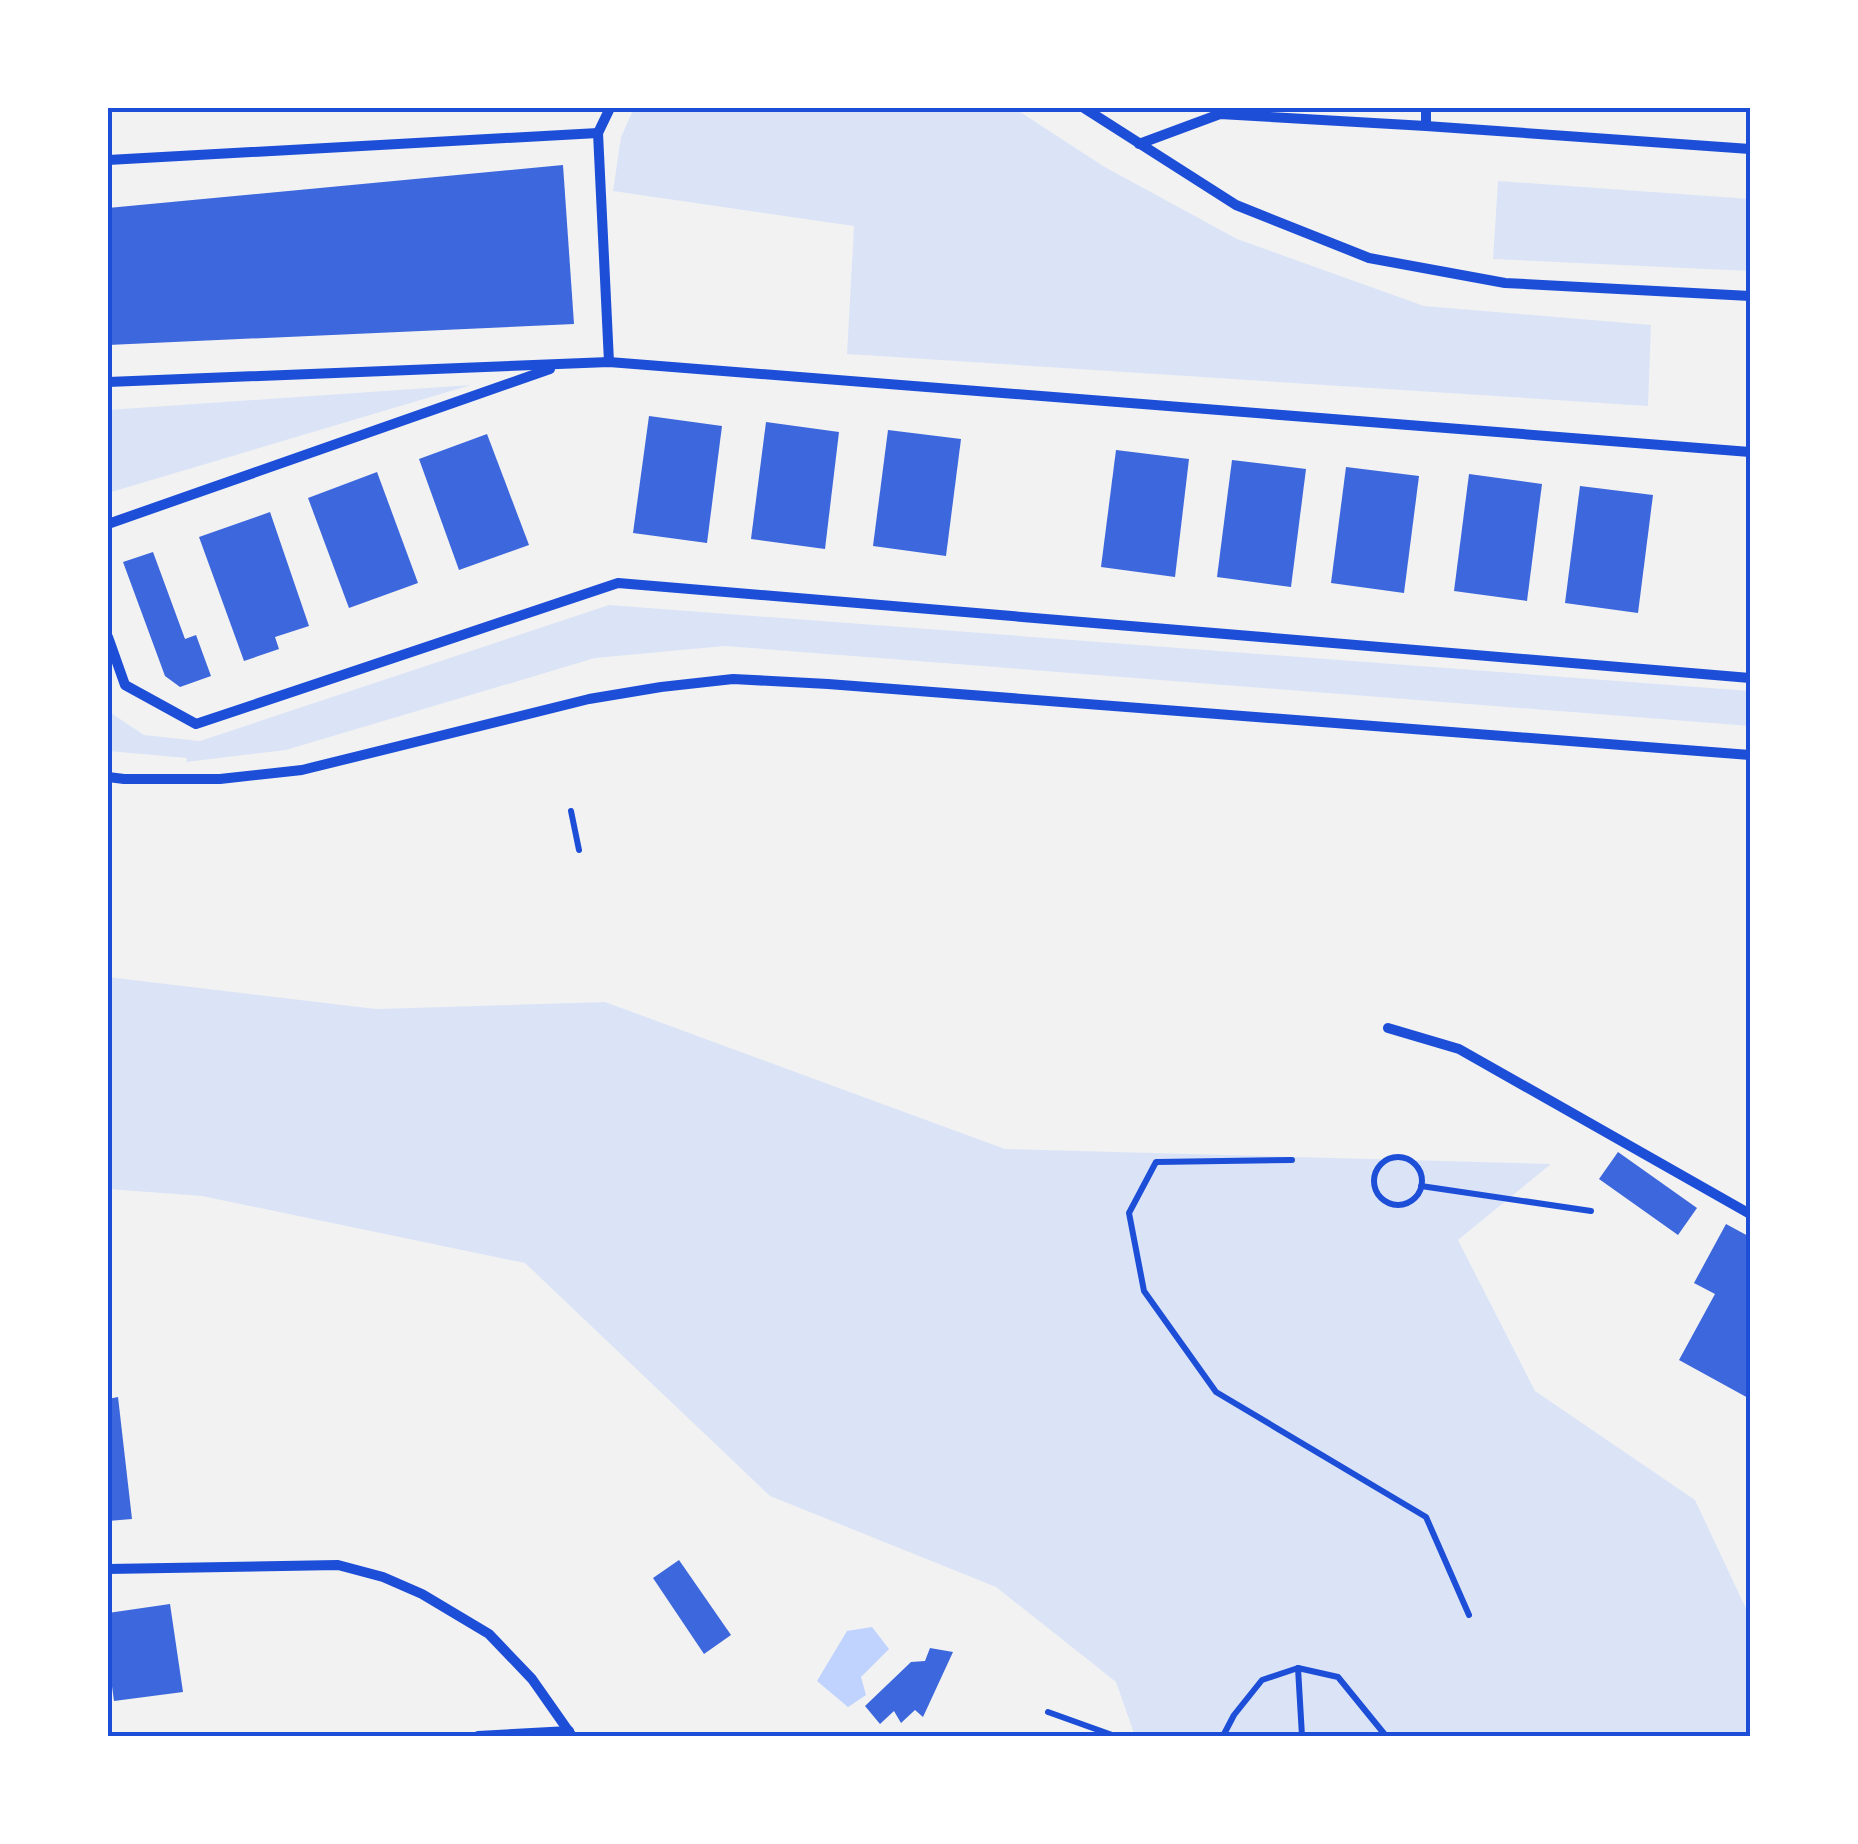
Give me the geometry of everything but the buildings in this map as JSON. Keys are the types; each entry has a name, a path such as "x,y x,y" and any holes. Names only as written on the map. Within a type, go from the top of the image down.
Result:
{"street":[{"path":"609,362 598,133 610,108"},
{"path":"1084,108 1236,205 1369,258 1505,283 1750,296"},
{"path":"1426,108 1426,126"},
{"path":"1139,144 1220,114 1750,149"},
{"path":"108,160 598,133"},
{"path":"108,382 609,362 1750,452"},
{"path":"108,524 563,364"},
{"path":"108,637 124,685 196,724 618,584 1750,678"},
{"path":"108,777 220,779 302,770 589,698 733,679 1750,754"},
{"path":"1388,1028 1459,1049 1750,1214"},
{"path":"108,1570 338,1565 383,1577 422,1594 489,1634 532,1679 570,1734"},
{"path":"478,1736 570,1734"}],"path":[{"path":"571,811 579,850"},
{"path":"1401,1157 1416,1164 1422,1178 1420,1186 1414,1200 1390,1205 1377,1195 1373,1179 1379,1165 1401,1157"},
{"path":"1292,1160 1156,1162 1129,1213 1144,1292 1216,1392 1426,1516 1468,1615"},
{"path":"1420,1186 1591,1212"},
{"path":"1298,1668 1302,1736"},
{"path":"1224,1736 1234,1715 1262,1680 1298,1668 1338,1677 1386,1736"},
{"path":"1048,1712 1115,1736"}],"shaded area":[{"path":"634,108 1014,108 1103,166 1237,239 1424,306 1651,325 1648,406 847,354 854,226 613,191 621,137"},
{"path":"1498,181 1750,199 1750,271 1493,259"},
{"path":"471,385 108,493 108,410"},
{"path":"609,605 1750,691 1750,726 725,646 595,658 286,750 186,762 187,758 108,751 108,711 144,735 200,741"},
{"path":"108,977 376,1009 605,1002 1005,1149 1551,1164 1458,1240 1535,1391 1695,1500 1750,1617 1750,1736 1135,1736 1116,1682 996,1587 770,1496 525,1263 202,1196 108,1189"}],"water":[{"path":"872,1627 889,1649 861,1677 866,1695 848,1707 817,1681 847,1631"}]}
